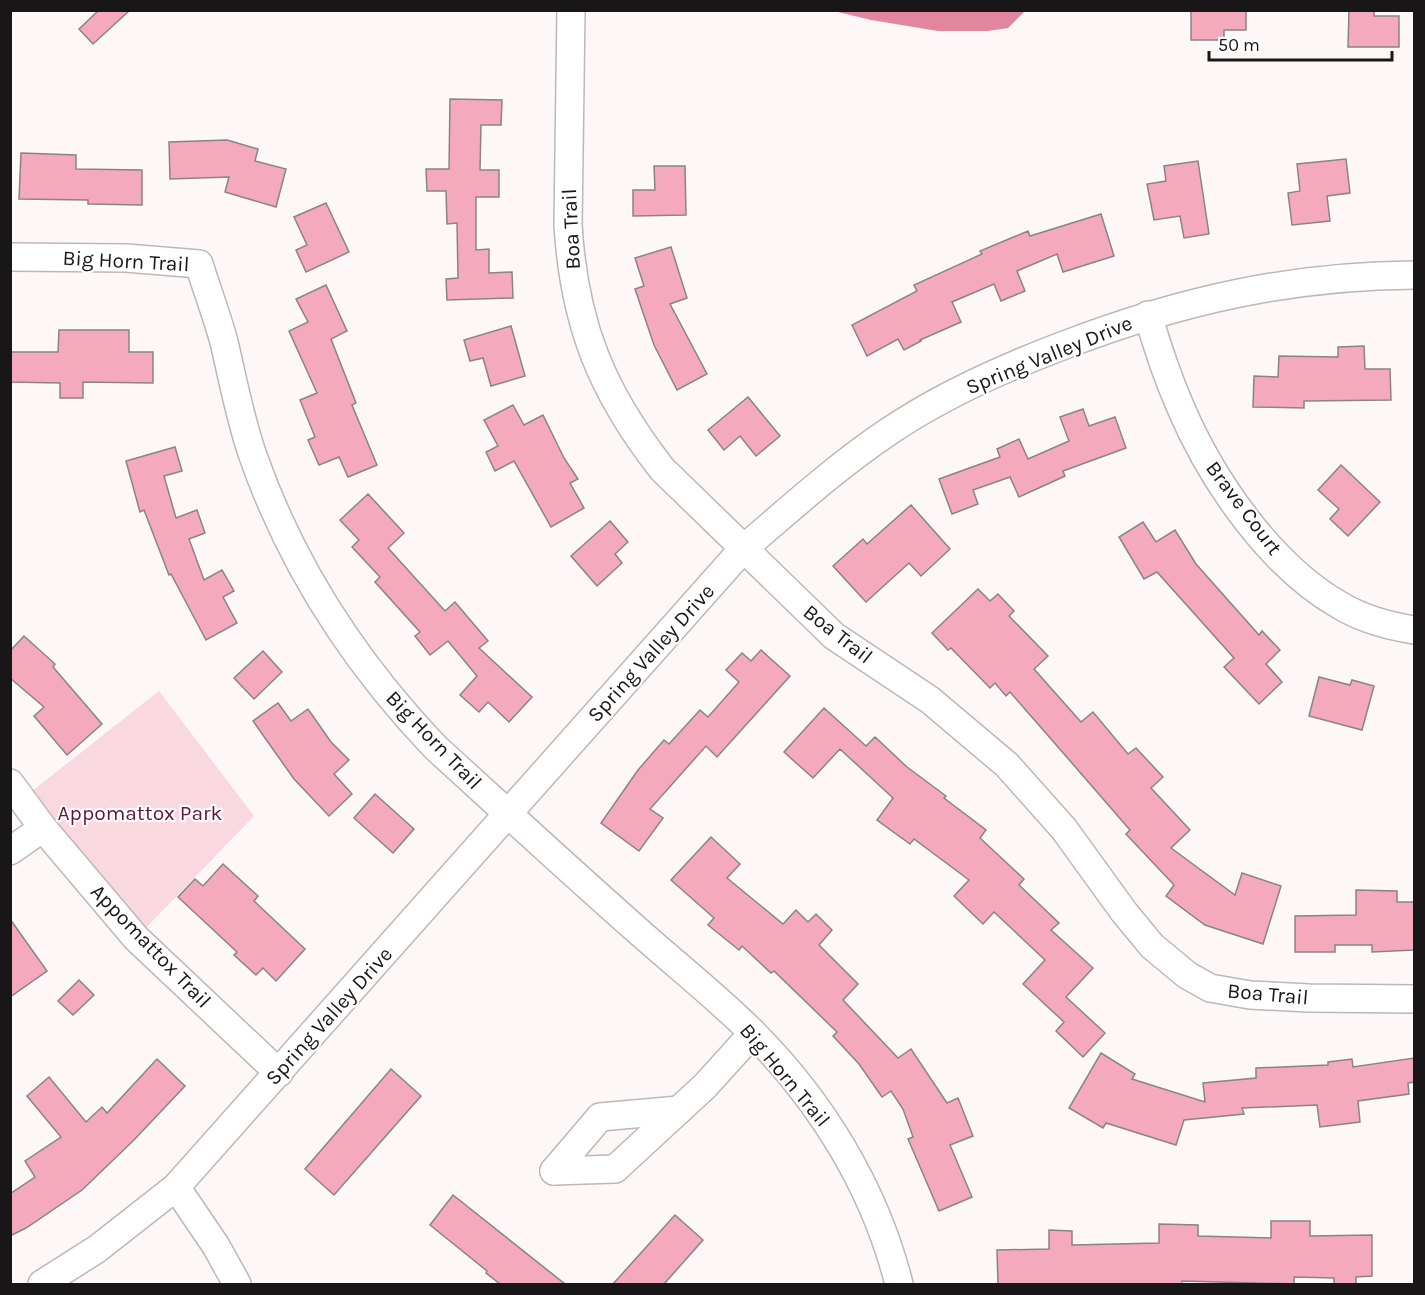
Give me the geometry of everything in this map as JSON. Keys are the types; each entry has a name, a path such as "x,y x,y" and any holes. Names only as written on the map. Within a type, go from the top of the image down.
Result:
{"street":[{"name":"Boa Trail","path":"572,10 568,225 570,259 578,306 586,334 609,390 639,440 662,469 834,636 930,700 1007,765 1064,829 1124,912 1152,946 1187,975 1210,987 1250,995 1414,999"},
{"name":"Big Horn Trail","path":"10,257 126,258 199,264 223,340 241,417 253,456 287,540 319,598 355,652 409,719 435,747 753,1033 814,1103 838,1139 866,1191 879,1220 899,1284"},
{"name":"Spring Valley Drive","path":"42,1284 98,1249 176,1187 743,549 816,486 889,431 986,377 1033,357 1148,315 1246,290 1297,282 1414,275"},
{"name":"Brave Court","path":"1148,315 1180,407 1220,478 1257,532 1299,576 1341,607 1361,616 1414,630"},
{"name":"Appomattox Trail","path":"10,783 43,828 136,938 279,1073"},
{"path":"10,851 43,828"},
{"path":"679,1110 705,1086 753,1033"},
{"path":"176,1187 216,1246 237,1284"}],"green space":[{"name":"Appomattox Park","path":"159,691 254,816 136,938 22,799"}],"shaded area":[{"path":"1025,10 1008,28 988,31 938,31 871,20 834,11"}],"building":[{"path":"99,10 130,10 93,44 79,29"},
{"path":"1191,10 1246,10 1246,30 1224,30 1224,40 1191,40"},
{"path":"1349,10 1374,10 1374,16 1399,16 1399,47 1348,47"},
{"path":"450,99 502,100 501,125 481,125 480,170 499,170 499,197 476,197 476,250 489,249 489,273 512,272 513,298 447,300 446,279 458,278 457,223 447,224 446,191 427,191 426,169 449,169"},
{"path":"227,140 258,149 255,161 286,169 276,207 225,192 229,177 170,179 169,142"},
{"path":"21,153 76,155 76,169 142,170 142,205 88,204 88,200 19,199"},
{"path":"1346,159 1350,193 1327,196 1330,221 1292,225 1288,193 1300,191 1297,164"},
{"path":"1198,161 1209,234 1184,238 1180,216 1154,220 1147,184 1166,181 1164,166"},
{"path":"654,166 685,166 686,215 633,216 633,190 655,190"},
{"path":"326,203 349,252 306,272 296,250 307,245 294,217"},
{"path":"1101,214 1114,256 1063,272 1057,254 1017,271 1025,291 1001,301 994,284 952,302 961,322 920,340 904,350 898,339 867,356 852,325 917,291 914,285 982,254 980,251 1028,231 1030,236"},
{"path":"671,247 687,298 670,304 707,374 677,390 654,345 635,289 644,286 635,258"},
{"path":"326,285 347,331 331,339 356,403 352,405 377,465 348,477 339,457 319,465 308,440 315,437 300,400 317,393 289,331 308,322 296,299"},
{"path":"511,326 525,376 491,386 483,358 470,361 464,340"},
{"path":"59,330 129,330 129,352 153,352 153,383 83,382 83,398 60,398 60,383 10,382 10,352 58,352"},
{"path":"1364,346 1365,369 1390,369 1391,400 1304,401 1304,408 1253,407 1254,376 1278,377 1279,356 1338,357 1338,347"},
{"path":"748,397 780,436 756,456 740,436 724,450 708,430"},
{"path":"513,405 524,425 543,415 564,458 578,479 570,483 584,508 551,527 514,461 495,471 486,452 498,446 484,420"},
{"path":"1083,409 1089,426 1115,417 1126,448 1063,471 1065,476 1019,497 1010,477 973,490 978,504 952,514 939,479 1000,457 997,449 1019,439 1028,459 1069,441 1060,417"},
{"path":"175,447 182,471 164,476 176,518 197,510 205,533 189,539 204,580 222,570 234,591 223,597 237,623 206,640 171,574 169,575 144,510 140,512 126,461"},
{"path":"1341,465 1380,502 1348,536 1330,519 1339,509 1318,490"},
{"path":"368,494 404,533 388,548 445,611 455,602 488,641 479,648 532,697 509,722 488,702 479,712 460,695 477,676 448,641 430,655 415,636 420,632 375,582 380,577 352,547 359,540 340,520"},
{"path":"911,505 950,549 921,576 909,563 866,602 833,566 863,539 867,544"},
{"path":"610,521 628,542 615,554 622,563 597,586 571,556"},
{"path":"1143,522 1156,542 1175,530 1196,564 1259,635 1262,631 1280,650 1266,664 1282,682 1259,704 1224,667 1234,658 1157,572 1144,579 1119,537"},
{"path":"978,589 990,601 998,594 1014,611 1009,616 1048,656 1034,669 1081,722 1093,712 1128,754 1136,748 1163,777 1151,788 1190,830 1171,848 1235,895 1242,873 1281,886 1263,944 1205,925 1166,896 1174,885 1126,834 1130,830 1010,692 1006,696 995,683 990,688 951,648 948,650 932,633"},
{"path":"24,636 55,664 53,667 102,724 67,755 34,716 44,707 10,678 10,651"},
{"path":"761,650 790,676 717,757 706,746 650,809 663,818 639,851 601,823 638,770 664,740 669,744 700,710 708,717 739,682 726,670 742,653 751,661"},
{"path":"263,651 282,672 254,699 234,678"},
{"path":"1319,677 1350,685 1352,680 1374,686 1362,730 1309,716"},
{"path":"278,703 291,721 308,709 331,742 349,760 334,774 352,794 329,816 294,779 253,721"},
{"path":"824,708 866,746 875,737 907,767 946,796 944,798 986,830 980,838 1024,879 1019,885 1059,923 1051,930 1093,968 1066,997 1105,1033 1083,1057 1056,1031 1064,1022 1023,984 1045,960 994,912 983,924 954,896 969,880 914,839 910,844 877,820 893,798 840,749 813,778 784,752"},
{"path":"375,794 414,829 393,853 354,818"},
{"path":"711,837 740,864 727,878 783,924 796,910 808,922 816,914 832,930 819,945 858,984 843,1000 898,1058 911,1049 947,1103 958,1098 973,1136 950,1145 972,1197 939,1211 908,1139 913,1137 903,1109 891,1091 882,1097 859,1064 833,1036 837,1032 774,971 771,973 742,946 739,950 708,925 714,918 671,880"},
{"path":"223,864 258,896 254,901 305,949 276,981 263,968 256,975 234,955 237,952 178,897 195,879 203,886"},
{"path":"1356,890 1397,891 1397,902 1414,902 1414,950 1372,952 1372,945 1335,945 1335,952 1295,952 1295,916 1356,915"},
{"path":"10,919 47,971 10,997"},
{"path":"79,980 94,995 73,1015 58,1001"},
{"path":"1101,1053 1135,1074 1132,1079 1205,1102 1203,1083 1256,1078 1256,1068 1328,1065 1328,1062 1352,1059 1353,1067 1414,1058 1414,1082 1408,1083 1409,1094 1358,1101 1360,1122 1320,1127 1317,1105 1242,1108 1244,1114 1184,1120 1176,1145 1106,1123 1103,1128 1069,1108"},
{"path":"157,1059 185,1086 82,1190 26,1228 10,1236 10,1194 35,1177 25,1161 61,1137 27,1096 49,1077 86,1122 102,1107 107,1113"},
{"path":"391,1069 421,1096 334,1195 305,1169"},
{"path":"453,1195 565,1284 500,1284 486,1273 487,1271 430,1225"},
{"path":"675,1215 703,1240 664,1284 613,1284"},
{"path":"1271,1221 1310,1221 1310,1236 1372,1235 1372,1276 1356,1277 1356,1284 1334,1284 1334,1278 1294,1277 1294,1284 1182,1281 1182,1284 998,1284 997,1250 1049,1249 1049,1230 1072,1231 1072,1245 1159,1243 1159,1224 1198,1225 1198,1236 1271,1238"}]}
